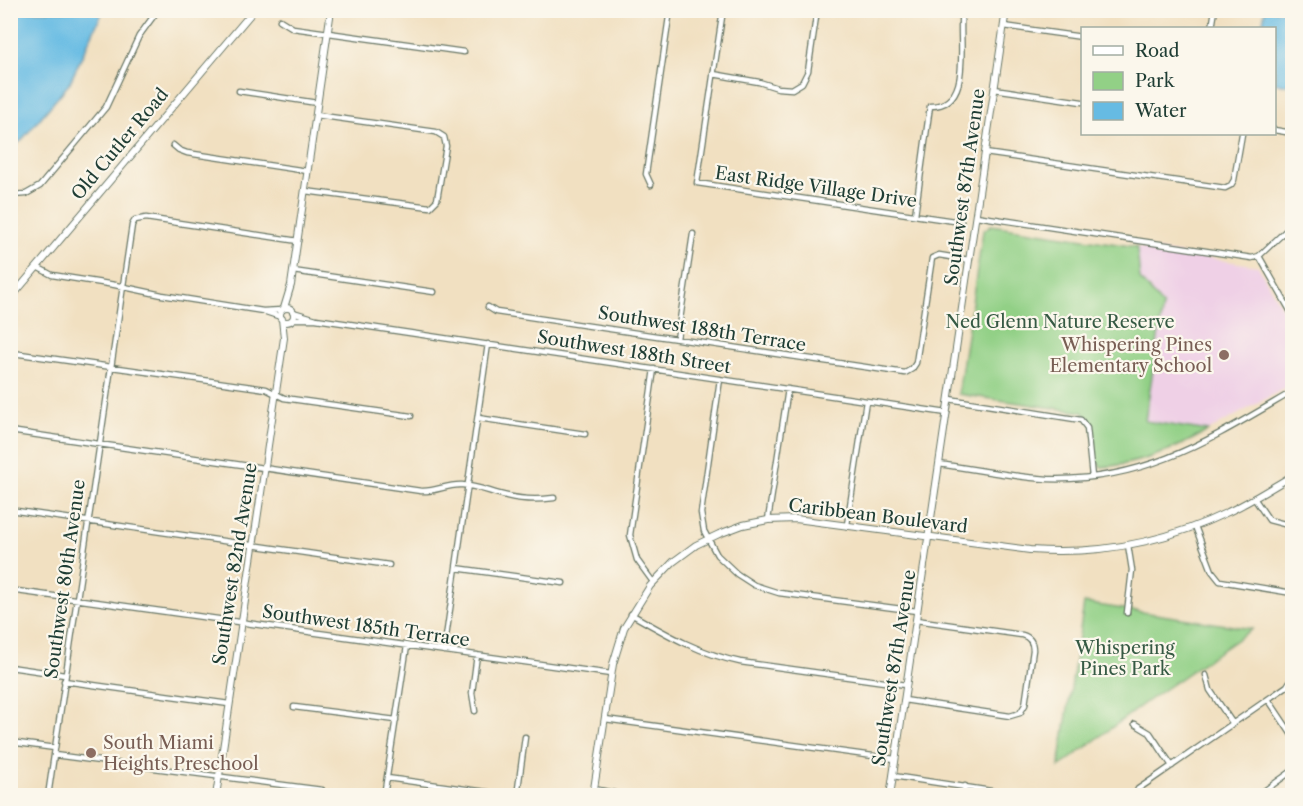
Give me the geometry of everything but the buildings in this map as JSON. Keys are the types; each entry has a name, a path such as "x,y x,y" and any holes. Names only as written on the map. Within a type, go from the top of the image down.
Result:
{"street":[{"path":"10,195 26,194 40,186 102,114 141,32 158,10"},
{"name":"Old Cutler Road","path":"10,298 254,10"},
{"name":"Southwest 82nd Avenue","path":"216,795 331,10"},
{"path":"651,185 646,174 670,10"},
{"name":"East Ridge Village Drive","path":"723,10 697,183 961,222"},
{"path":"713,74 794,89 802,83 807,74 817,10"},
{"path":"915,215 930,106 951,100 958,84 962,48 960,26 962,10"},
{"name":"Southwest 87th Avenue","path":"890,795 1006,10"},
{"path":"1212,27 1215,10"},
{"path":"280,20 293,28 465,52"},
{"path":"1004,26 1081,37"},
{"path":"994,89 1081,102"},
{"path":"239,91 317,103"},
{"path":"304,191 426,208 432,206 438,198 446,146 444,137 436,132 315,115"},
{"path":"1276,130 1293,133"},
{"path":"985,153 1222,188 1232,185 1235,178 1242,135"},
{"path":"173,144 179,150 187,153 307,171"},
{"path":"976,216 1252,258 1260,256 1293,225"},
{"path":"123,286 130,231 135,220 146,218 298,241"},
{"path":"677,339 693,234"},
{"name":"Southwest 188th Terrace","path":"488,307 496,312 900,372 912,369 916,363 933,257 939,255 969,260"},
{"path":"1260,256 1293,314"},
{"name":"Southwest 188th Street","path":"37,267 52,275 123,286 162,295 947,413"},
{"path":"293,271 434,292"},
{"name":"Southwest 80th Avenue","path":"48,795 123,286"},
{"path":"444,651 488,344"},
{"path":"13,353 266,389 284,398 411,416"},
{"path":"653,582 637,560 630,535 654,369"},
{"path":"720,379 700,513 702,526 717,555 733,571 764,589 917,612"},
{"path":"768,520 788,389"},
{"path":"939,464 1034,478 1064,479 1092,477 1136,469 1184,453 1293,392"},
{"path":"949,399 1081,420 1087,428 1092,477"},
{"path":"847,525 866,401"},
{"path":"478,418 585,434"},
{"path":"10,431 421,491 431,491 449,485 468,486 522,499 554,498"},
{"name":"Caribbean Boulevard","path":"595,792 611,674 616,650 631,614 653,582 678,558 708,539 736,527 768,520 804,519 1046,551 1089,550 1128,545 1195,526 1254,498 1293,476"},
{"path":"1254,498 1269,520 1293,526"},
{"path":"10,510 389,565"},
{"path":"1195,526 1212,571 1220,581 1293,593"},
{"path":"1126,613 1132,570 1128,545"},
{"path":"456,568 563,583"},
{"name":"Southwest 185th Terrace","path":"10,590 611,674"},
{"path":"631,614 696,649 722,658 906,685"},
{"path":"904,700 1010,716 1020,713 1025,705 1033,650 1031,640 1022,635 916,620"},
{"path":"384,795 407,646"},
{"path":"476,711 472,693 477,656"},
{"path":"10,667 65,675"},
{"path":"1206,675 1210,690 1233,724"},
{"path":"1135,795 1138,789 1287,686 1293,678"},
{"path":"64,681 229,704"},
{"path":"1268,699 1293,735"},
{"path":"294,707 396,720"},
{"path":"604,719 895,759"},
{"path":"1135,724 1150,734 1172,766"},
{"path":"387,778 516,795 525,737"},
{"path":"10,742 54,748"},
{"path":"54,755 322,790"},
{"path":"1257,795 1293,771"},
{"path":"893,776 1024,795"},
{"path":"963,795 965,786"},
{"path":"590,795 595,792 628,795"}],"shaded area":[{"name":"Whispering Pines Elementary School","path":"1137,247 1258,266 1292,326 1292,384 1208,431 1145,421 1163,306 1140,279"}],"green space":[{"name":"Ned Glenn Nature Reserve","path":"991,225 1137,247 1140,279 1163,306 1145,421 1208,431 1156,455 1129,463 1101,467 1095,455 1092,425 1082,412 958,394 983,231"},
{"name":"Whispering Pines Park","path":"1084,603 1252,629 1146,702 1059,767"}],"water":[{"path":"1265,10 1292,11 1292,86 1276,83 1276,27 1262,27"},
{"path":"10,11 103,11 69,84 21,141 11,148"}],"place":[{"name":"Whispering Pines Elementary School","path":"1224,355"},
{"name":"South Miami Heights Preschool","path":"91,753"}]}
